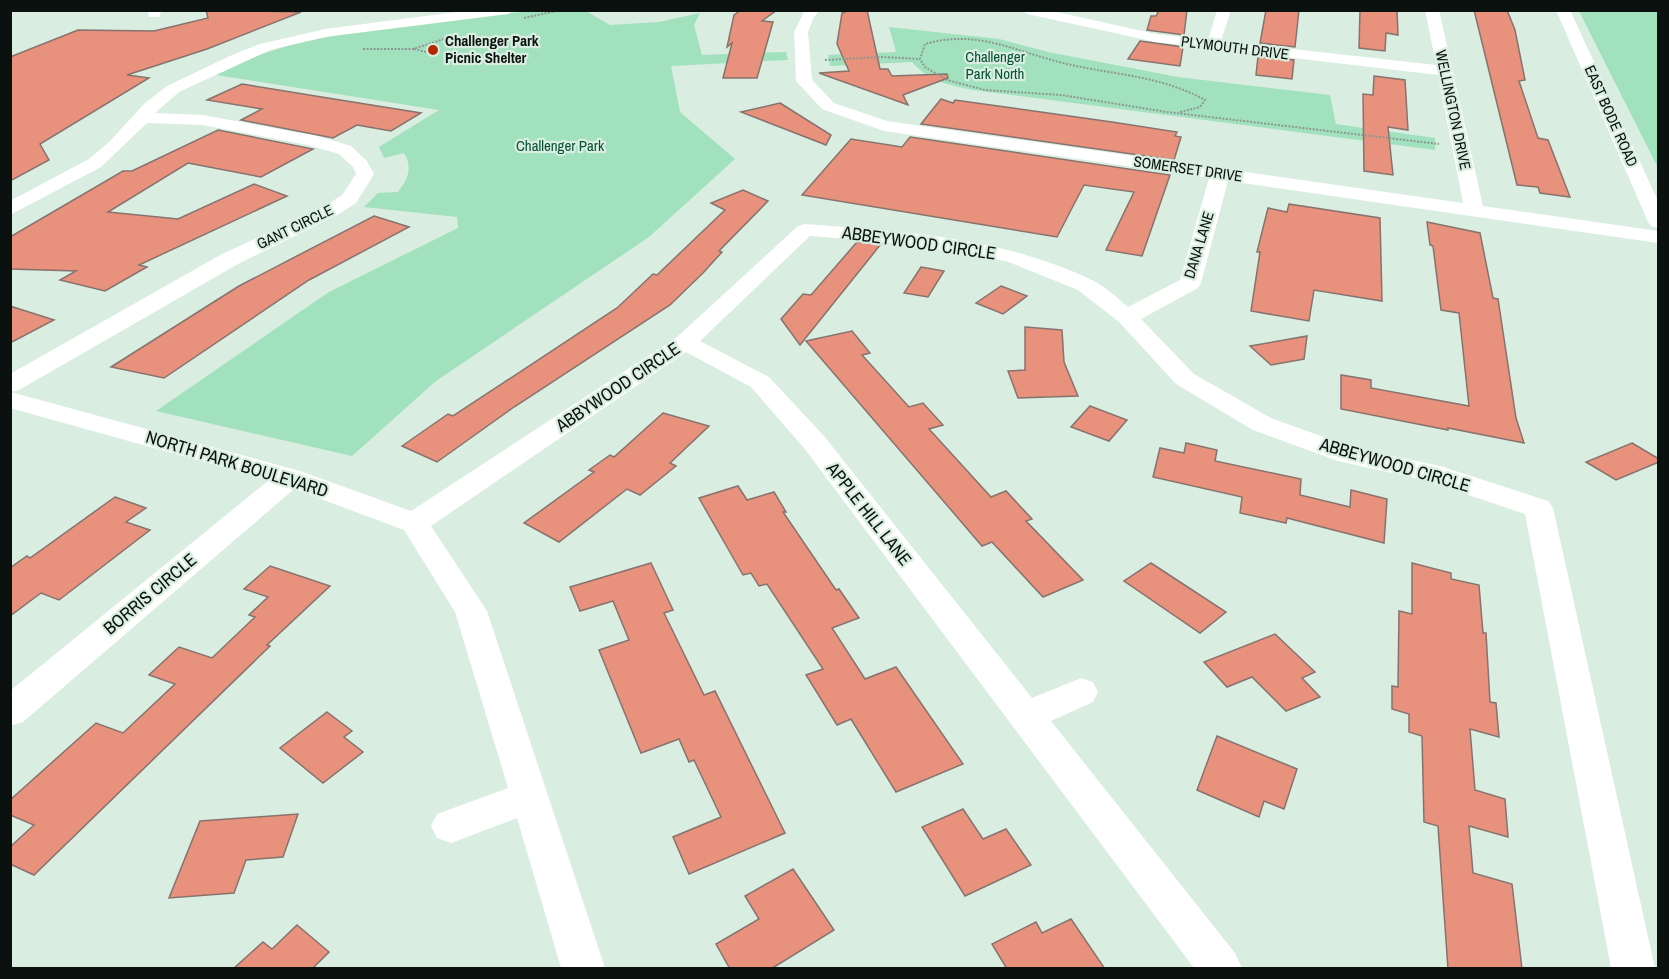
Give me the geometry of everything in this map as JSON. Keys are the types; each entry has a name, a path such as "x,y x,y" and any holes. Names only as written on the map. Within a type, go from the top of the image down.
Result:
{"street":[{"path":"10,209 95,163 144,118 151,107 173,89 265,47 325,33 508,10"},
{"name":"SOMERSET DRIVE","path":"814,10 808,15 801,32 804,81 828,106 884,126 1659,237"},
{"name":"PLYMOUTH DRIVE","path":"1027,10 1156,38 1445,71"},
{"path":"1213,45 1224,10"},
{"name":"WELLINGTON DRIVE","path":"1432,10 1474,210"},
{"name":"EAST BODE ROAD","path":"1563,10 1659,222"},
{"name":"GANT CIRCLE","path":"10,386 230,259 332,210 349,199 364,174 361,165 345,150 321,143 202,120 170,117 144,118"},
{"name":"DANA LANE","path":"1127,317 1190,283 1220,174"},
{"name":"ABBEYWOOD CIRCLE","path":"805,230 909,238 1011,256 1086,285 1127,317 1185,380 1262,424 1348,456 1430,472 1538,508 1633,969"},
{"name":"ABBYWOOD CIRCLE","path":"414,523 685,342 805,230"},
{"name":"APPLE HILL LANE","path":"685,342 760,382 814,442 1220,969"},
{"name":"NORTH PARK BOULEVARD","path":"10,400 290,477 414,523"},
{"name":"BORRIS CIRCLE","path":"10,712 290,477"},
{"path":"414,523 471,611 583,969"},
{"path":"1025,717 1081,692"},
{"path":"452,826 529,797"}],"path":[{"path":"920,59 925,44 932,41 963,38 992,42 1061,63 1148,76 1166,81 1204,100 1200,107 1180,112"},
{"path":"413,49 426,52"},
{"path":"803,61 882,57 920,59"},
{"path":"920,59 925,67 947,80 985,90 1060,95 1460,147"}],"green space":[{"name":"Challenger Park","path":"538,10 586,11 610,25 659,22 700,13 694,25 702,55 786,52 788,60 671,66 680,112 735,159 649,237 436,381 352,456 156,411 329,292 458,228 457,217 364,207 378,193 398,192 409,169 404,153 384,158 379,147 439,110 216,75 253,57 293,44 347,33"},
{"path":"1579,11 1658,11 1658,168"},
{"name":"Challenger Park North","path":"889,27 999,39 1048,52 1178,77 1330,95 1336,124 1435,138 1435,150 973,90 933,79 912,62 830,66 828,55 896,52"}],"building":[{"path":"206,10 301,12 207,49 127,75 149,78 40,144 49,160 10,181 10,57 78,30 154,31 208,18"},
{"path":"741,10 777,10 762,21 773,22 757,78 723,78 732,43 727,47 734,15"},
{"path":"850,10 867,10 880,69 888,69 892,76 947,74 948,78 903,95 908,105 819,73 849,71 837,44 842,13"},
{"path":"1159,10 1187,10 1184,35 1147,30 1151,16 1156,16"},
{"path":"1266,10 1299,10 1295,47 1260,43"},
{"path":"1360,10 1397,10 1398,35 1386,33 1385,51 1359,48"},
{"path":"1474,10 1507,10 1515,30 1525,80 1519,81 1538,138 1548,140 1570,197 1540,193 1538,187 1517,185"},
{"path":"1140,41 1183,47 1180,66 1128,59"},
{"path":"1258,56 1294,60 1292,79 1256,75"},
{"path":"1374,76 1405,80 1408,130 1388,127 1393,175 1364,171 1363,94 1373,95"},
{"path":"242,84 421,113 391,131 357,125 333,138 241,120 262,109 207,100"},
{"path":"941,99 953,103 955,100 1177,132 1175,136 1181,137 1174,160 921,124"},
{"path":"780,103 831,135 826,145 741,112"},
{"path":"218,130 313,149 261,177 188,163 108,212 178,219 254,184 287,196 139,265 147,267 105,291 60,280 76,271 10,269 10,237 123,171 132,171"},
{"path":"910,137 1170,175 1142,256 1106,250 1134,192 1084,185 1057,237 802,195 851,139 902,147"},
{"path":"743,190 768,201 719,251 722,252 703,273 670,305 514,407 437,462 402,446 448,414 453,416 617,308 653,274 657,275 725,210 711,203"},
{"path":"1289,204 1380,218 1382,301 1314,290 1309,321 1251,311 1260,252 1257,252 1268,208 1287,212"},
{"path":"374,216 409,227 309,280 164,378 111,367 239,286"},
{"path":"1427,222 1480,233 1493,298 1498,299 1516,418 1524,443 1341,409 1341,375 1371,380 1371,388 1469,406 1459,313 1441,310 1433,246 1430,245"},
{"path":"857,242 881,244 800,345 781,319 803,294 811,295"},
{"path":"921,267 944,271 928,297 904,293"},
{"path":"1001,286 1027,296 1003,314 976,303"},
{"path":"10,306 54,320 10,343"},
{"path":"1025,327 1062,330 1064,362 1078,396 1018,398 1008,371 1025,370"},
{"path":"852,331 870,353 862,355 909,407 923,403 943,425 929,429 991,497 1006,491 1032,519 1026,521 1083,580 1043,597 992,542 982,546 806,341"},
{"path":"1307,336 1304,359 1271,365 1250,346"},
{"path":"1090,406 1127,420 1109,441 1071,427"},
{"path":"663,413 709,426 670,463 676,466 640,495 627,489 559,542 524,523 594,472 589,470 610,455 614,457"},
{"path":"1186,443 1217,450 1215,461 1301,479 1300,495 1350,507 1351,490 1387,499 1384,543 1287,518 1286,523 1240,513 1242,497 1153,477 1160,448 1184,453"},
{"path":"1632,443 1659,459 1659,462 1616,480 1586,462"},
{"path":"738,486 747,500 774,492 786,512 783,512 836,590 839,589 859,618 832,628 865,679 896,667 963,764 896,792 851,719 837,725 806,675 823,669 767,584 759,586 751,573 743,575 699,498"},
{"path":"115,497 146,508 126,522 150,530 59,600 41,593 10,616 10,568 27,556 30,558"},
{"path":"651,563 673,610 664,613 704,695 715,691 785,833 689,874 673,837 721,817 694,760 689,762 679,739 641,753 599,650 629,640 613,601 580,611 570,587"},
{"path":"1151,563 1226,612 1200,633 1124,581"},
{"path":"1412,563 1451,573 1451,579 1479,585 1483,633 1486,633 1490,702 1496,703 1499,737 1470,729 1475,790 1505,799 1508,837 1469,826 1473,873 1512,884 1522,969 1448,969 1438,826 1424,822 1422,736 1409,732 1409,714 1392,709 1392,686 1398,687 1399,611 1412,614"},
{"path":"270,566 330,586 34,875 10,864 10,847 34,825 10,815 10,800 96,723 123,733 175,684 149,675 179,647 212,658 255,617 249,615 268,597 244,589"},
{"path":"1275,634 1315,672 1302,678 1320,697 1286,711 1252,677 1227,687 1204,662"},
{"path":"327,712 352,731 344,737 363,752 323,783 280,748"},
{"path":"1217,736 1297,769 1284,809 1264,801 1259,817 1197,790"},
{"path":"963,809 983,839 1006,829 1031,865 965,896 922,827"},
{"path":"298,814 283,857 246,860 234,893 169,898 200,821"},
{"path":"793,869 834,930 771,969 730,969 716,944 759,919 745,896"},
{"path":"1071,919 1105,969 1007,969 992,944 1036,922 1042,933"},
{"path":"297,925 329,952 312,969 233,969 263,942 272,949"}],"place":[{"name":"Challenger Park Picnic Shelter","path":"433,50"}]}
